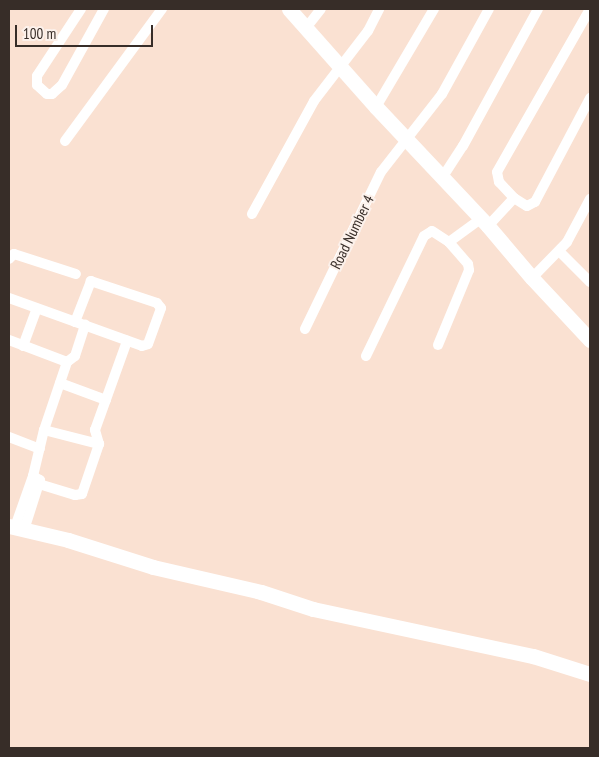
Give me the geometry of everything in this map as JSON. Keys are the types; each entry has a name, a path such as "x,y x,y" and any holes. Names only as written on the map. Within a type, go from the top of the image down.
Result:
{"street":[{"path":"80,9 37,76 37,85 47,94 52,94 62,85 104,9"},
{"path":"66,141 162,9"},
{"path":"289,9 376,107 484,222 532,278 590,340"},
{"path":"306,28 321,9"},
{"path":"252,214 314,101 368,31 380,9"},
{"path":"376,107 434,9"},
{"name":"Road Number 4","path":"305,329 381,172 442,94 489,9"},
{"path":"442,178 463,146 538,9"},
{"path":"590,9 497,172 499,182 514,198 527,206 535,202 590,98"},
{"path":"449,242 484,222 514,198"},
{"path":"532,278 559,251 574,232 590,199"},
{"path":"366,356 424,236 432,231 449,242 468,264 469,270 438,345"},
{"path":"559,251 590,282"},
{"path":"9,260 12,254 17,254 76,274"},
{"path":"9,298 37,308 80,324 127,341 142,346 148,344 161,308 160,304 91,281 80,324 75,356 67,362 44,430 36,480 16,528 68,540 153,567 261,592 313,609 534,656 590,674"},
{"path":"23,346 37,308"},
{"path":"9,340 67,362"},
{"path":"36,480 75,495 82,494 99,444 94,430 127,341"},
{"path":"60,383 106,400"},
{"path":"44,430 99,444"},
{"path":"9,438 40,449"}]}
